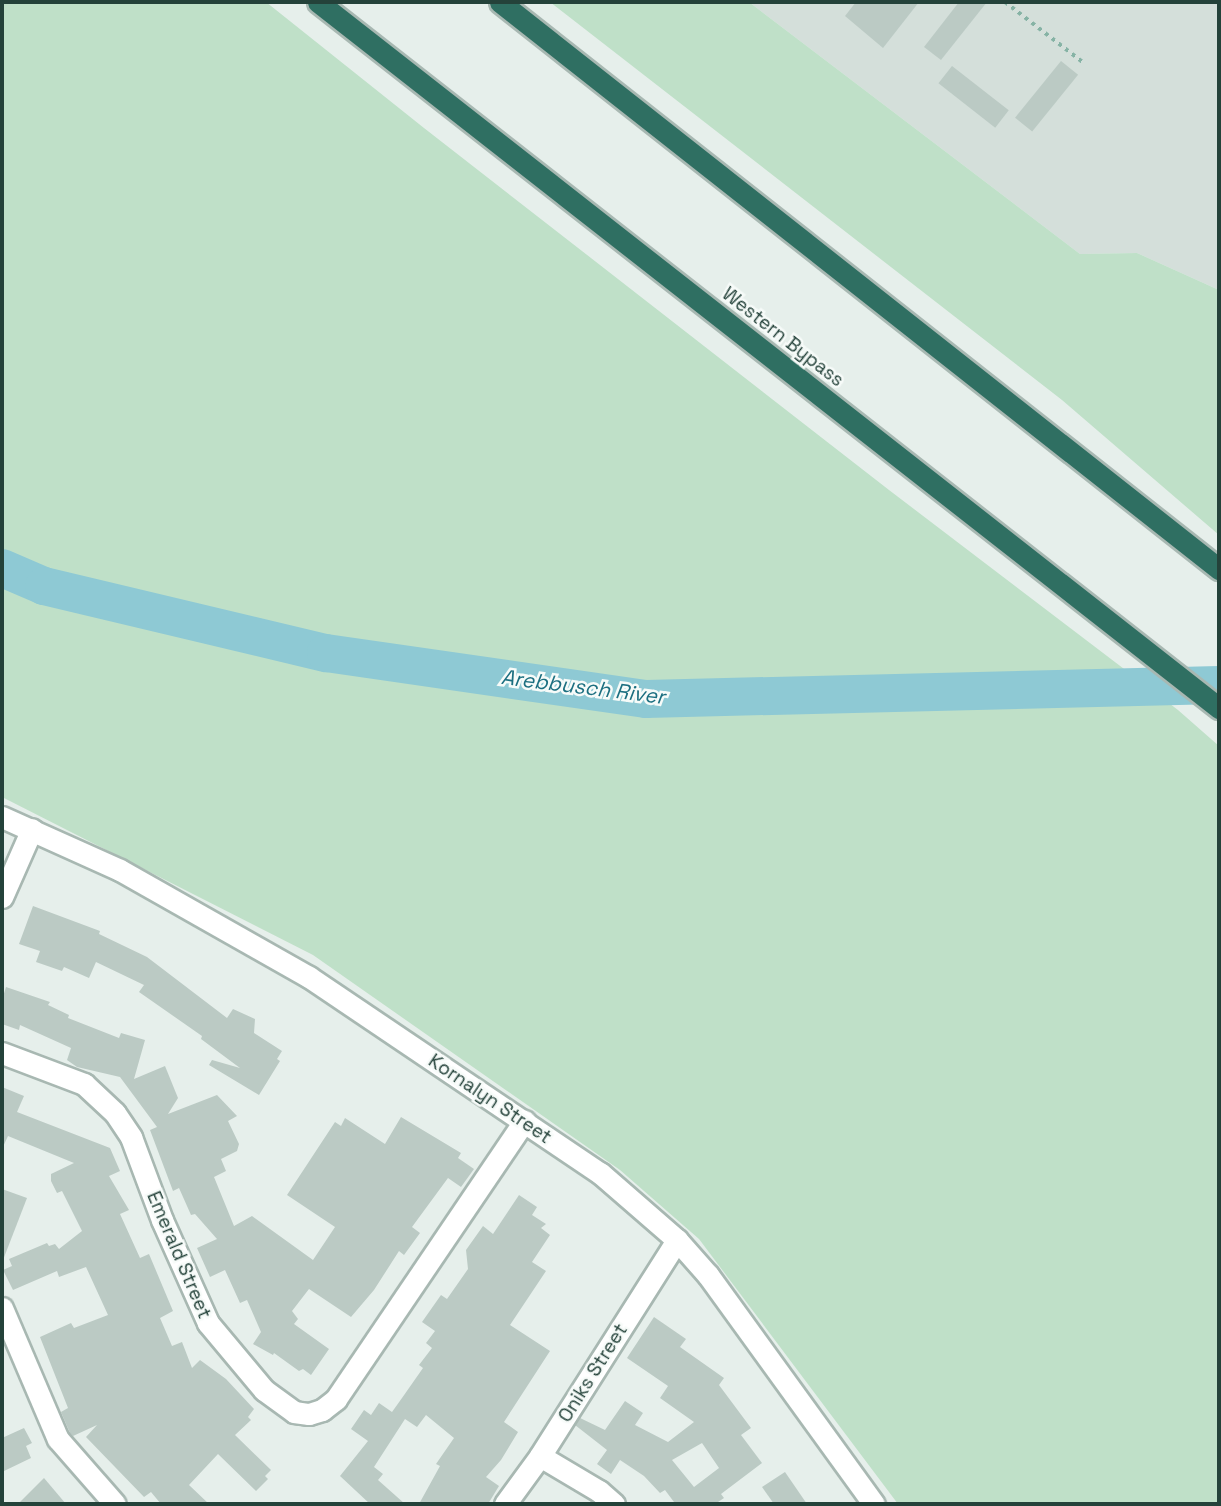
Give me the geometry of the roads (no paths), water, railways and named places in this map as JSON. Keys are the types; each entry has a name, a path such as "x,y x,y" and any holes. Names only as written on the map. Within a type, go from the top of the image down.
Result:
{"highway":[{"name":"Western Bypass","path":"318,2 1219,708"},
{"path":"500,2 1219,569"}],"street":[{"name":"Kornalyn Street","path":"2,817 32,829 198,911 310,977 600,1173 677,1240 708,1275 874,1504"},
{"path":"2,897 32,829"},
{"name":"Emerald Street","path":"2,1053 84,1084 115,1112 131,1137 162,1220 208,1323 264,1390 294,1412 309,1414 322,1410 336,1399 524,1121"},
{"name":"Oniks Street","path":"505,1504 540,1456 677,1240"},
{"path":"2,1308 58,1439 115,1504"},
{"path":"540,1456 599,1491 614,1504"}],"waterway":[{"name":"Arebbusch River","path":"2,568 44,586 326,653 646,699 1219,685"}]}
